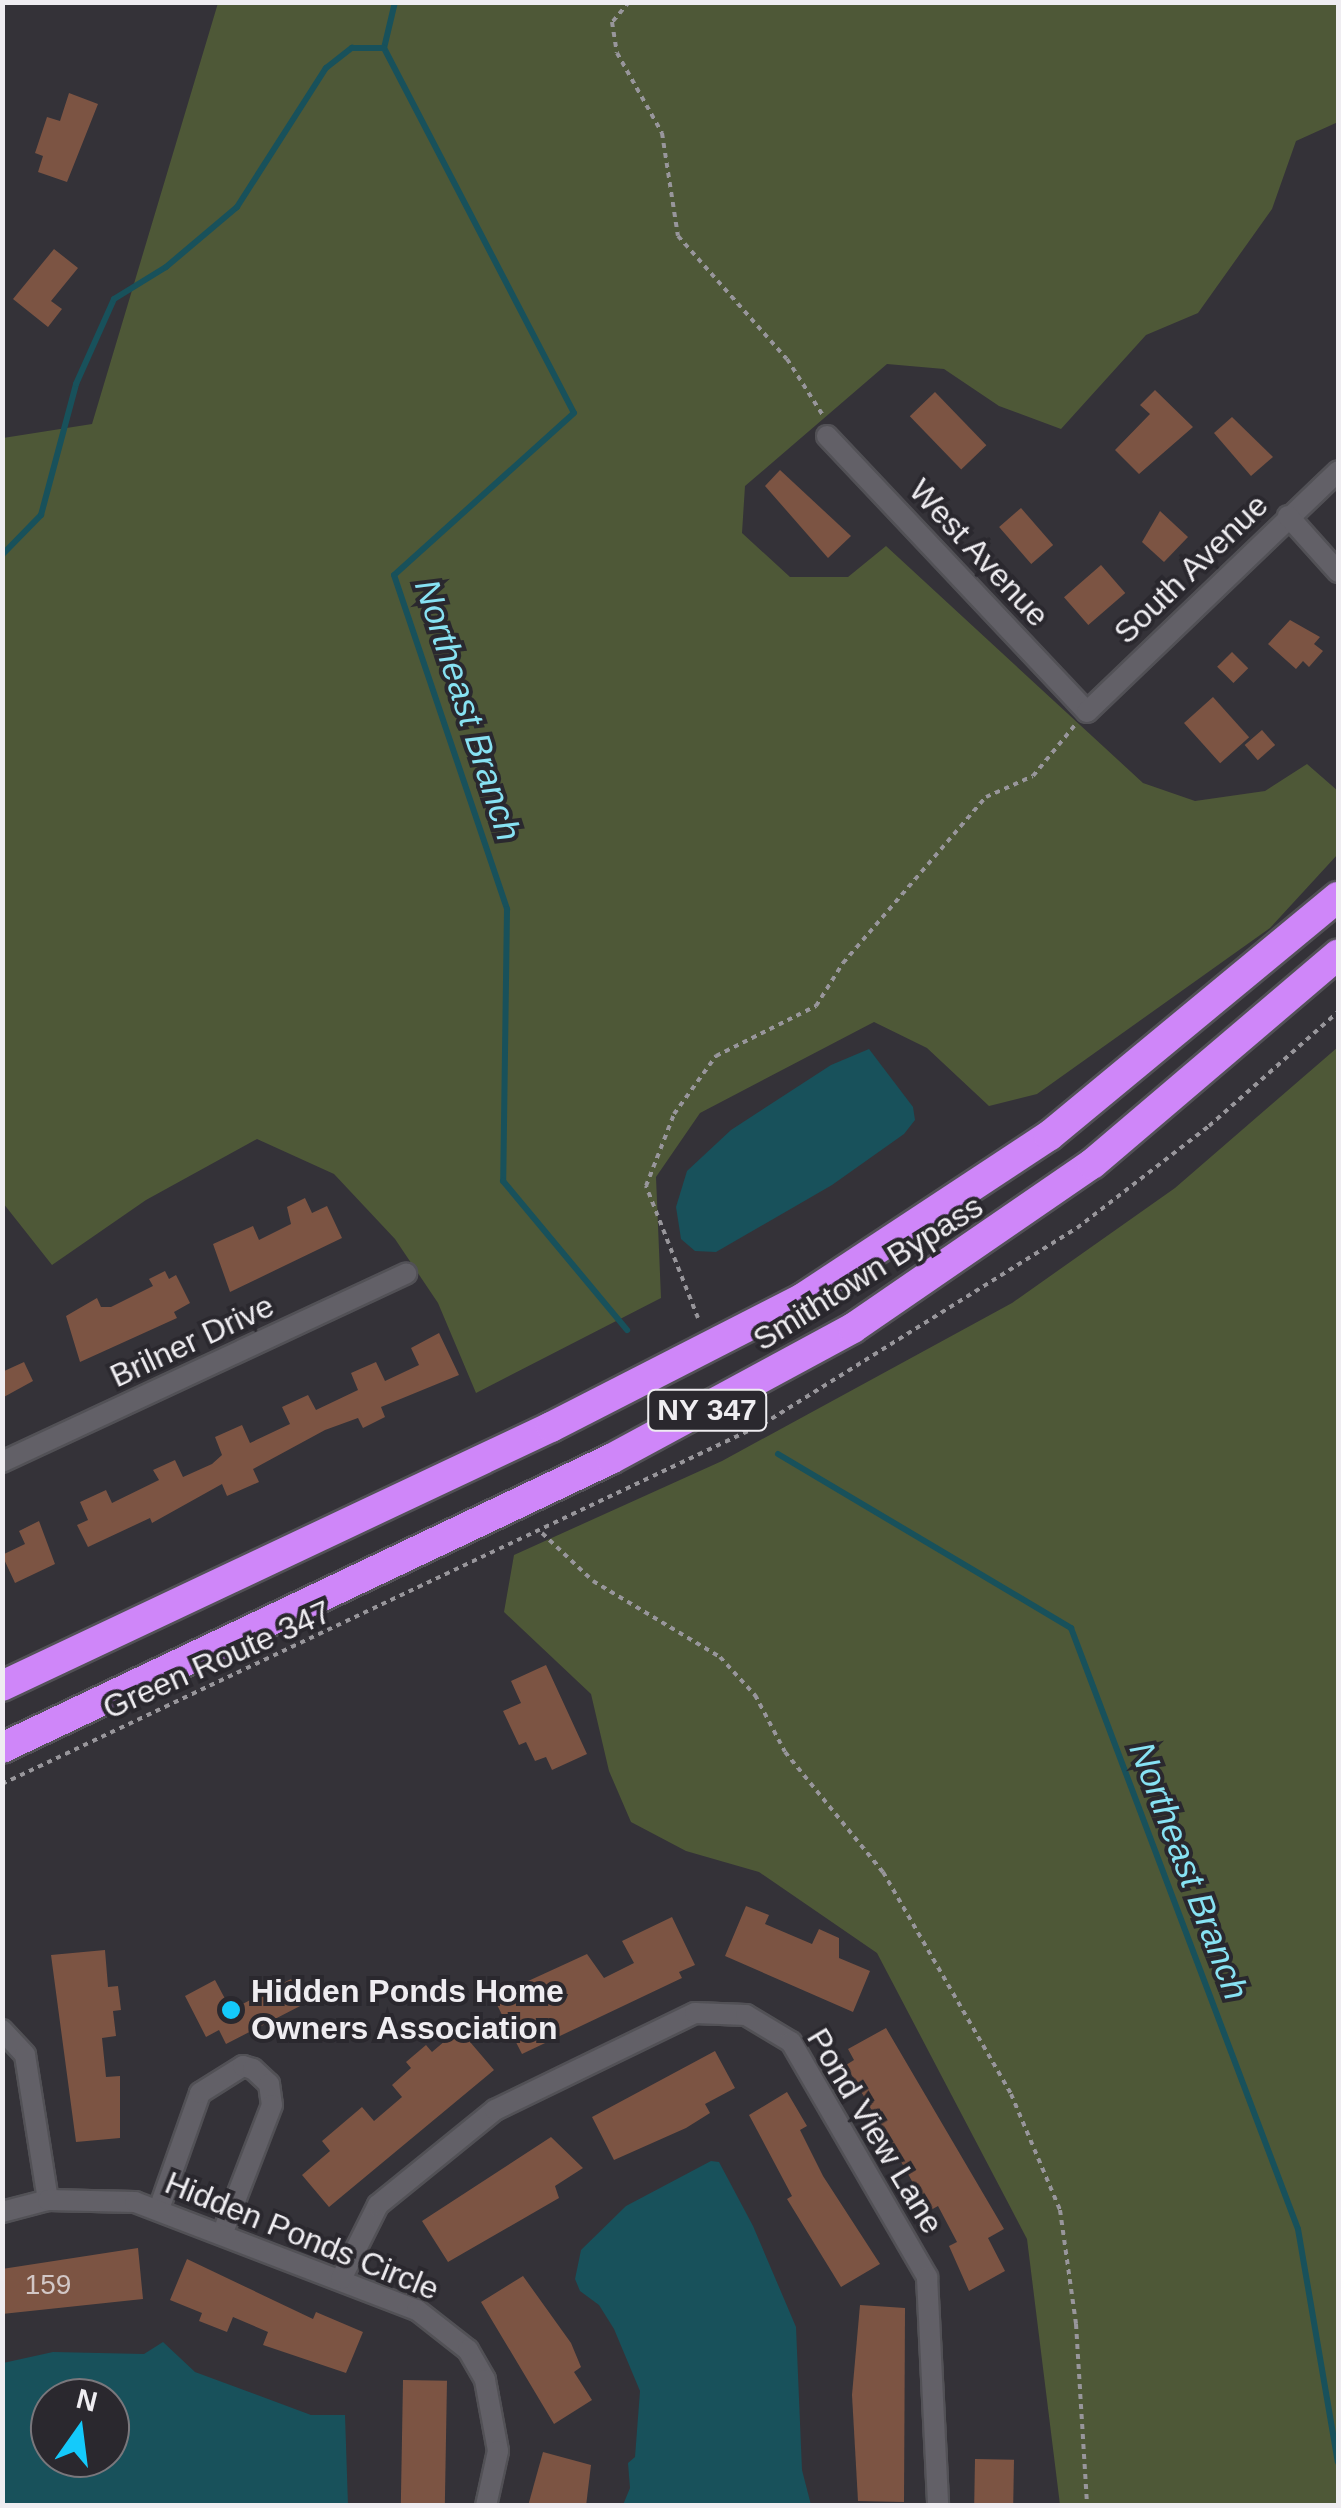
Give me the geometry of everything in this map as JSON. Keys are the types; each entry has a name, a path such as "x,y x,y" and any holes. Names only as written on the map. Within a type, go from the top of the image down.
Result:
{"highway":[{"name":"Smithtown Bypass","path":"2,1686 551,1427 803,1298 1049,1136 1338,897"},
{"name":"Smithtown Bypass","path":"2,1748 611,1459 852,1328 1092,1164 1338,955"}],"street":[{"name":"West Avenue","path":"827,436 1086,712"},
{"name":"South Avenue","path":"1086,712 1338,471"},
{"path":"1288,516 1338,572"},
{"name":"Brilner Drive","path":"2,1462 406,1274"},
{"name":"Pond View Lane","path":"341,2280 378,2205 496,2110 695,2013 746,2015 791,2042 927,2277 938,2506"},
{"path":"2,2030 25,2056 48,2200"},
{"path":"159,2209 200,2093 243,2066 254,2069 268,2084 272,2104 223,2232"},
{"name":"Hidden Ponds Circle","path":"2,2212 48,2200 159,2209 418,2310 468,2350 495,2412 498,2451 486,2506"}],"path":[{"path":"628,2 612,22 617,53 662,133 678,236 787,359 824,412 827,436"},
{"path":"698,1318 646,1186 674,1114 716,1056 816,1006 844,963 986,797 1033,776 1086,712"},
{"path":"542,1533 593,1580 720,1657 755,1695 786,1752 883,1872 1012,2094 1060,2210 1076,2324 1088,2506"},
{"name":"Green Route 347","path":"2,1784 450,1577"}],"green space":[{"path":"218,3 1338,3 1338,122 1296,141 1272,209 1198,313 1146,335 1061,429 999,406 944,369 887,364 745,486 742,533 790,577 848,577 886,546 1143,783 1195,801 1265,791 1307,764 1338,791 1338,854 1270,928 1037,1094 989,1106 927,1048 874,1022 700,1113 656,1177 661,1298 476,1393 438,1303 395,1239 334,1174 257,1139 146,1200 52,1265 3,1203 3,438 92,424"},
{"path":"1338,1047 1338,2505 1060,2505 1027,2239 877,1953 759,1872 686,1851 631,1822 609,1771 591,1694 504,1612 514,1555 722,1461 1012,1303 1175,1188"}],"water":[{"path":"869,1049 913,1107 915,1120 904,1134 832,1185 716,1252 695,1251 681,1239 676,1207 687,1171 731,1130 831,1065"},
{"path":"711,2161 719,2162 753,2226 796,2327 802,2470 811,2505 623,2505 630,2488 628,2463 635,2457 640,2391 614,2329 599,2305 580,2291 575,2279 581,2250 626,2206"},
{"path":"163,2342 195,2372 311,2415 345,2415 348,2505 3,2505 3,2363 53,2352 144,2354"}],"building":[{"path":"69,93 98,104 67,182 38,172 43,156 35,153 47,117 60,121"},
{"path":"54,249 78,268 51,301 62,309 48,327 13,299"},
{"path":"1155,390 1193,427 1139,474 1115,450 1150,414 1140,405"},
{"path":"935,392 986,445 961,470 910,416"},
{"path":"1232,417 1273,457 1251,476 1214,433"},
{"path":"780,470 851,536 828,558 765,486"},
{"path":"1021,508 1053,545 1031,564 999,527"},
{"path":"1160,511 1188,537 1164,562 1142,542"},
{"path":"1101,565 1125,593 1088,625 1064,597"},
{"path":"1290,620 1320,637 1314,644 1323,651 1309,667 1303,661 1296,669 1268,644"},
{"path":"1232,652 1248,668 1233,683 1217,667"},
{"path":"1213,697 1249,737 1220,763 1184,723"},
{"path":"1262,730 1275,745 1258,760 1245,745"},
{"path":"305,1198 312,1213 327,1206 342,1238 230,1292 213,1244 253,1226 259,1240 291,1224 287,1207"},
{"path":"165,1271 169,1279 176,1275 190,1303 174,1312 177,1318 80,1362 66,1316 97,1298 101,1307 111,1307 153,1286 149,1279"},
{"path":"439,1333 459,1375 381,1407 385,1417 363,1428 358,1418 325,1430 253,1469 259,1482 227,1496 222,1484 152,1523 150,1518 88,1547 77,1525 88,1520 80,1502 106,1490 112,1503 159,1480 153,1470 175,1460 183,1477 212,1464 222,1455 215,1437 242,1425 250,1443 290,1424 282,1407 308,1395 316,1410 358,1390 351,1373 376,1362 385,1381 419,1365 411,1348"},
{"path":"24,1362 33,1381 2,1398 2,1372"},
{"path":"39,1521 55,1564 15,1583 2,1555 25,1544 19,1531"},
{"path":"546,1665 587,1754 552,1770 546,1757 535,1761 526,1742 519,1745 503,1711 521,1703 511,1681"},
{"path":"746,1906 769,1915 765,1924 812,1944 819,1929 839,1938 839,1958 870,1971 853,2012 725,1956"},
{"path":"672,1917 695,1965 679,1972 682,1978 522,2054 493,1997 587,1954 604,1978 634,1963 622,1941"},
{"path":"105,1950 108,1987 118,1986 121,2010 113,2011 116,2036 102,2038 106,2077 120,2076 120,2138 76,2142 51,1955"},
{"path":"291,1979 304,2004 226,2044 219,2030 206,2037 185,1996 215,1980 231,2010"},
{"path":"886,2028 1004,2229 988,2238 1005,2271 969,2291 949,2246 957,2242 938,2206 929,2211 846,2065 854,2060 848,2049"},
{"path":"459,2029 494,2070 329,2207 302,2175 330,2151 322,2141 362,2107 374,2121 402,2097 392,2085 411,2068 406,2062 426,2045 432,2052"},
{"path":"715,2051 735,2088 705,2104 710,2113 686,2128 614,2160 592,2117"},
{"path":"787,2092 807,2126 800,2130 823,2176 880,2264 841,2287 787,2199 792,2196 749,2115"},
{"path":"551,2137 583,2168 555,2186 559,2198 448,2262 422,2221"},
{"path":"138,2248 143,2299 2,2314 2,2269"},
{"path":"187,2259 313,2319 316,2312 363,2332 346,2373 263,2345 268,2332 233,2317 227,2332 199,2321 202,2313 170,2300"},
{"path":"523,2276 571,2343 581,2367 574,2372 592,2400 554,2424 481,2302"},
{"path":"860,2305 905,2308 904,2502 858,2501 852,2395"},
{"path":"403,2380 447,2381 445,2506 401,2506"},
{"path":"543,2452 591,2465 586,2506 528,2506"},
{"path":"975,2459 1014,2460 1013,2506 974,2506"}],"waterway":[{"name":"Northeast Branch","path":"395,2 384,48 574,413 394,575 507,909 503,1181 627,1330"},
{"path":"2,555 41,515 76,384 114,299 166,267 237,207 326,68 352,48 384,48"},
{"name":"Northeast Branch","path":"778,1454 1071,1628 1298,2229 1338,2462"}],"place":[{"name":"Hidden Ponds Home Owners Association","path":"231,2010"}]}
